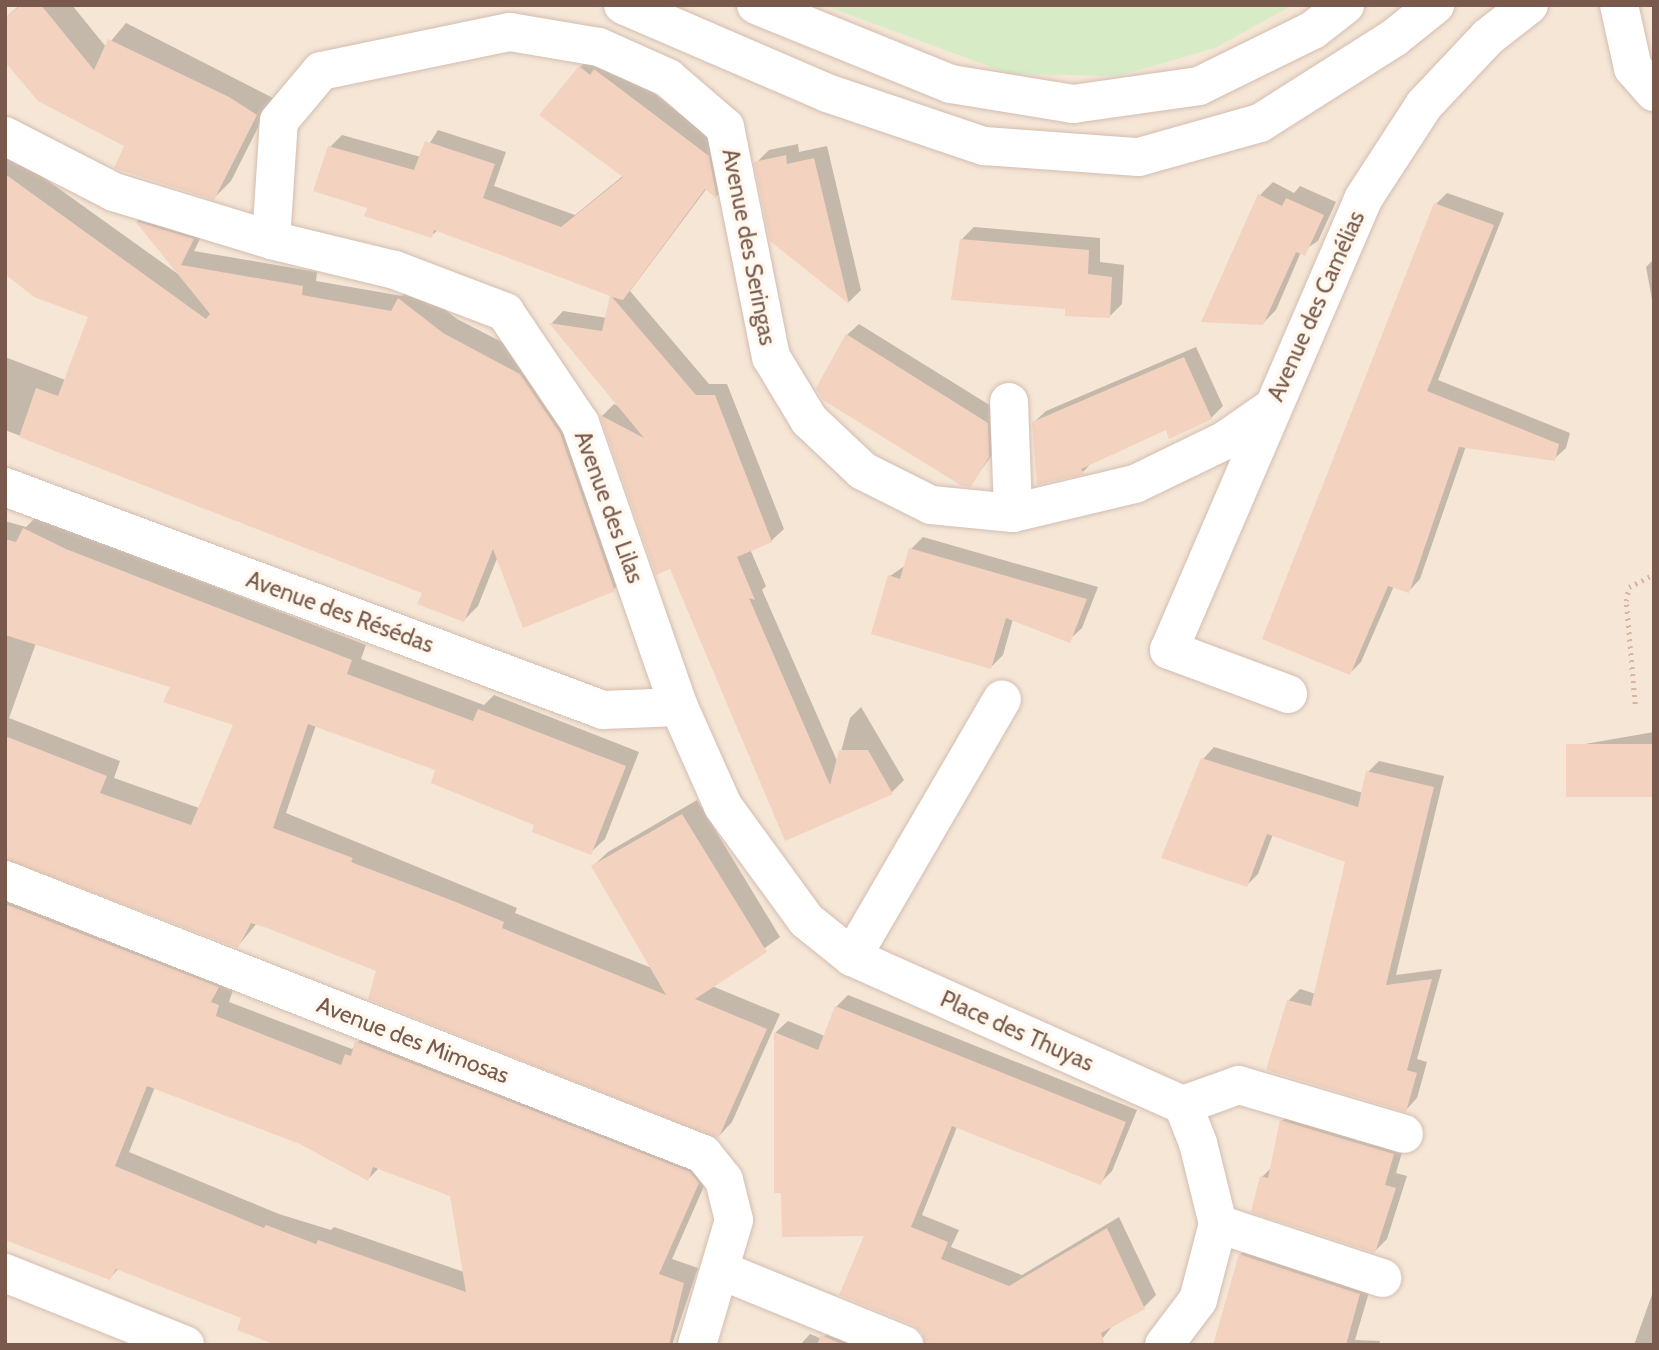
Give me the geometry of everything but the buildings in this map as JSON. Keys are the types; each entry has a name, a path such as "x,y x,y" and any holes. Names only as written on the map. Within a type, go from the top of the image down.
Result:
{"street":[{"path":"623,5 827,93 984,146 1139,157 1260,123 1394,38 1435,5"},
{"path":"756,5 951,85 1073,104 1199,86 1313,30 1345,5"},
{"name":"Avenue des Camélias","path":"1288,694 1169,650 1270,409 1363,199 1424,104 1488,37 1529,5"},
{"path":"1619,5 1633,68 1654,92"},
{"name":"Avenue des Seringas","path":"271,240 279,121 321,71 510,32 599,47 668,78 724,127 771,357 809,420 863,471 932,505 1013,513 1135,484 1224,441 1270,409"},
{"name":"Avenue des Lilas","path":"5,136 114,192 271,240 395,270 505,312 580,423 679,707 723,806 806,920"},
{"path":"1009,402 1013,513"},
{"name":"Avenue des Résédas","path":"5,487 603,710 679,707"},
{"path":"852,957 1002,699"},
{"name":"Avenue des Mimosas","path":"5,880 703,1154 724,1180 734,1220 697,1345"},
{"name":"Place des Thuyas","path":"806,920 852,957 1183,1105"},
{"path":"1164,1345 1198,1300 1218,1224 1198,1143 1183,1105 1239,1085 1404,1134"},
{"path":"1218,1224 1382,1278"},
{"path":"720,1270 904,1345"},
{"path":"5,1273 185,1345"}],"path":[{"path":"1634,704 1626,601 1629,587 1654,574"}],"shaded area":[{"path":"5,5 1654,5 1654,1345 5,1345"}],"green space":[{"path":"823,5 1293,5 1215,48 1118,76 1010,74"}]}
